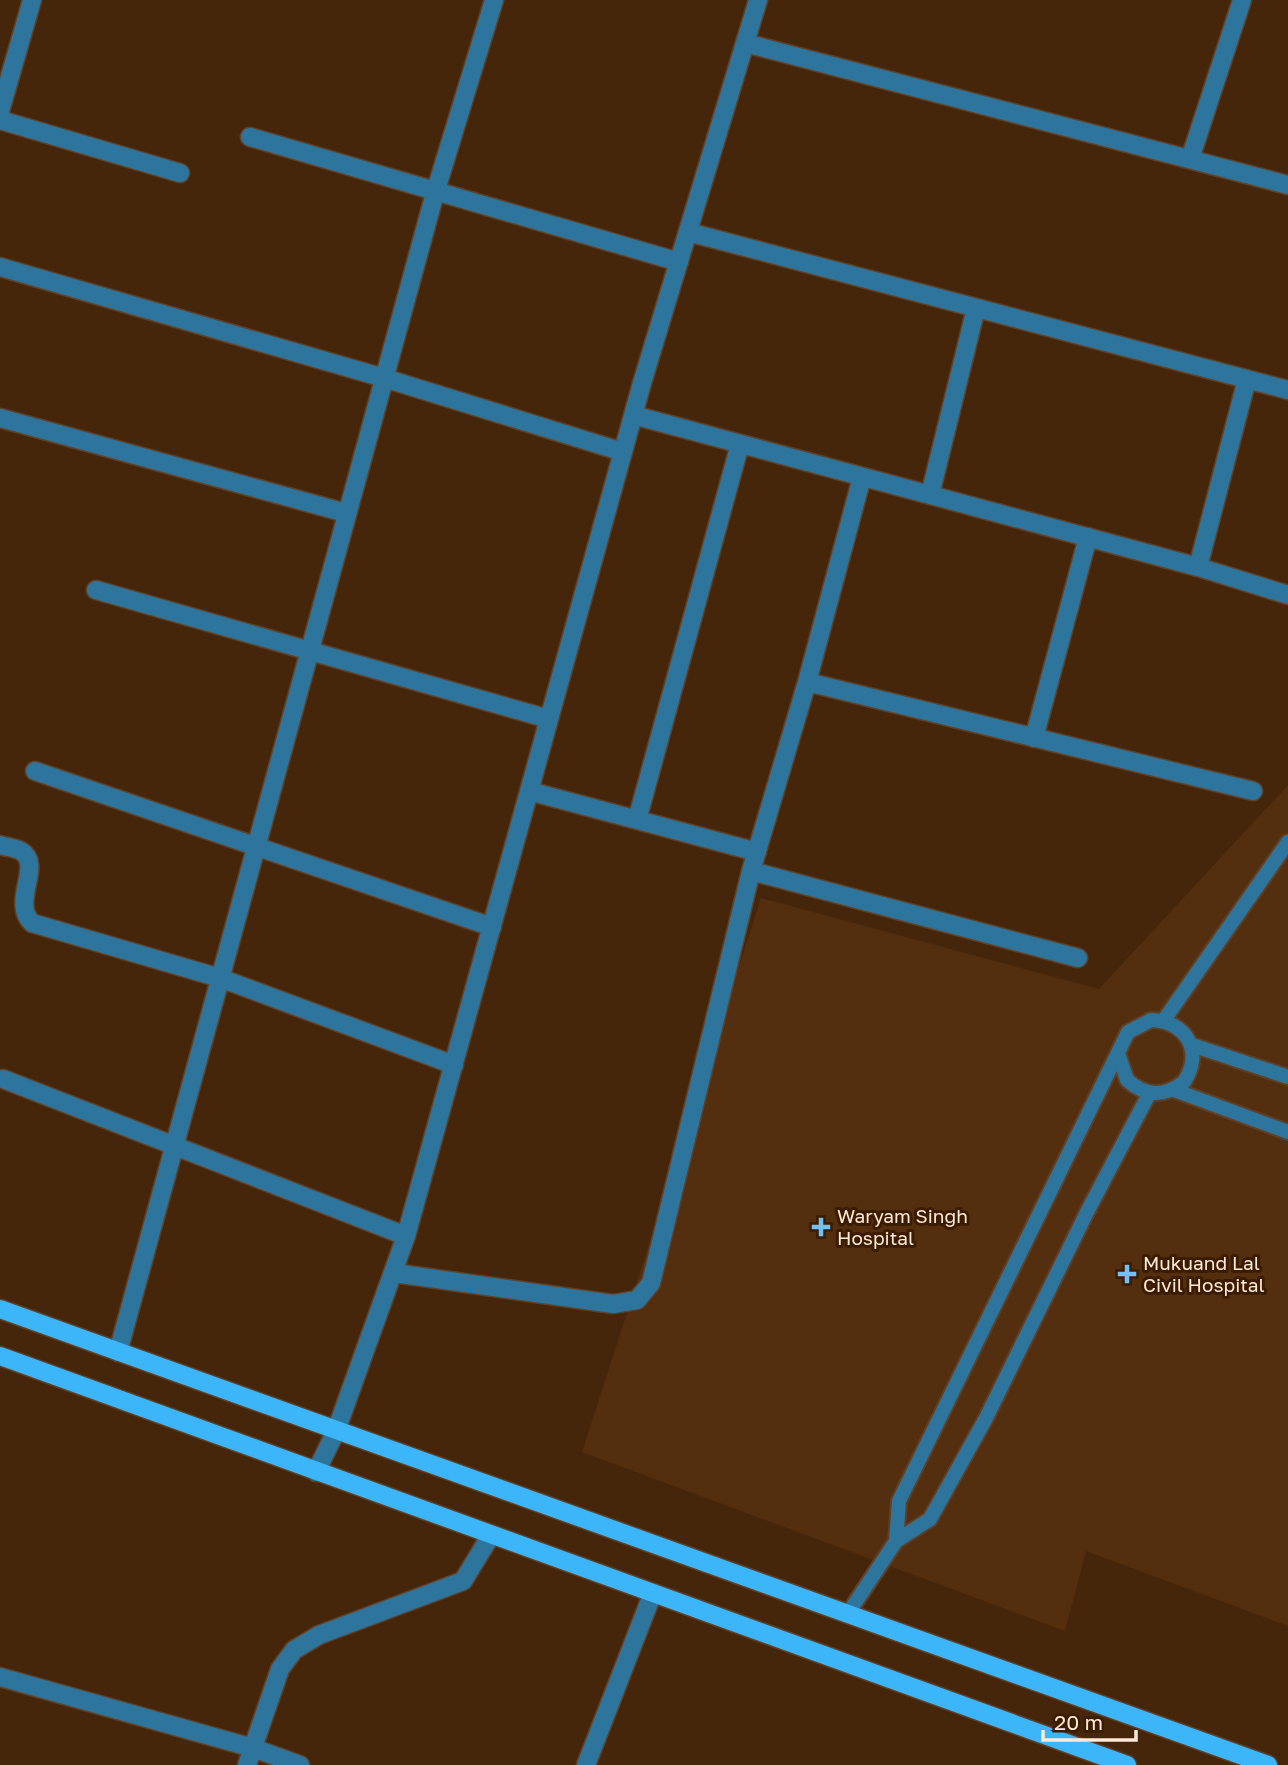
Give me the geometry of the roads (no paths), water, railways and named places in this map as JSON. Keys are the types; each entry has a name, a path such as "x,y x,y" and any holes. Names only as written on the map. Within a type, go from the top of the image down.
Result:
{"main road":[{"path":"0,1309 1268,1765"},
{"path":"0,1356 652,1595 1127,1765"}],"street":[{"path":"0,111 32,0"},
{"path":"118,1352 346,513 435,193 494,0"},
{"path":"316,1472 336,1430 406,1236 623,452 758,0"},
{"path":"1190,159 1242,0"},
{"path":"745,43 1288,185"},
{"path":"0,120 180,173"},
{"path":"250,137 679,262"},
{"path":"688,232 1288,390"},
{"path":"0,267 384,378 623,452"},
{"path":"930,495 976,308"},
{"path":"1198,567 1247,379"},
{"path":"634,415 1198,567 1288,595"},
{"path":"0,418 346,513"},
{"path":"637,820 740,444"},
{"path":"394,1273 613,1304 637,1300 651,1283 751,871 807,682 862,477"},
{"path":"1034,738 1088,537"},
{"path":"96,590 549,719"},
{"path":"807,682 1253,791"},
{"path":"35,771 255,849 492,927"},
{"path":"529,791 757,852"},
{"path":"0,845 23,852 28,860 30,870 23,903 25,916 32,923 220,978 454,1065"},
{"path":"751,871 1078,958"},
{"path":"3,1079 406,1236"},
{"path":"250,1756 279,1669 294,1650 319,1635 463,1581 491,1535"},
{"path":"586,1765 652,1595"},
{"path":"0,1677 250,1756 300,1765"}],"lane":[{"path":"1164,1020 1288,842"},
{"path":"897,1541 899,1501 1119,1056 1122,1043 1139,1024 1164,1020 1186,1034 1192,1045 1191,1071 1174,1090"},
{"path":"1192,1045 1288,1077"},
{"path":"1119,1056 1127,1080 1149,1094 1174,1090 1288,1132"},
{"path":"847,1615 897,1541 930,1519 986,1418 1087,1212 1149,1094"}],"place":[{"name":"Waryam Singh Hospital","path":"821,1227"},
{"name":"Mukuand Lal Civil Hospital","path":"1127,1274"}]}
